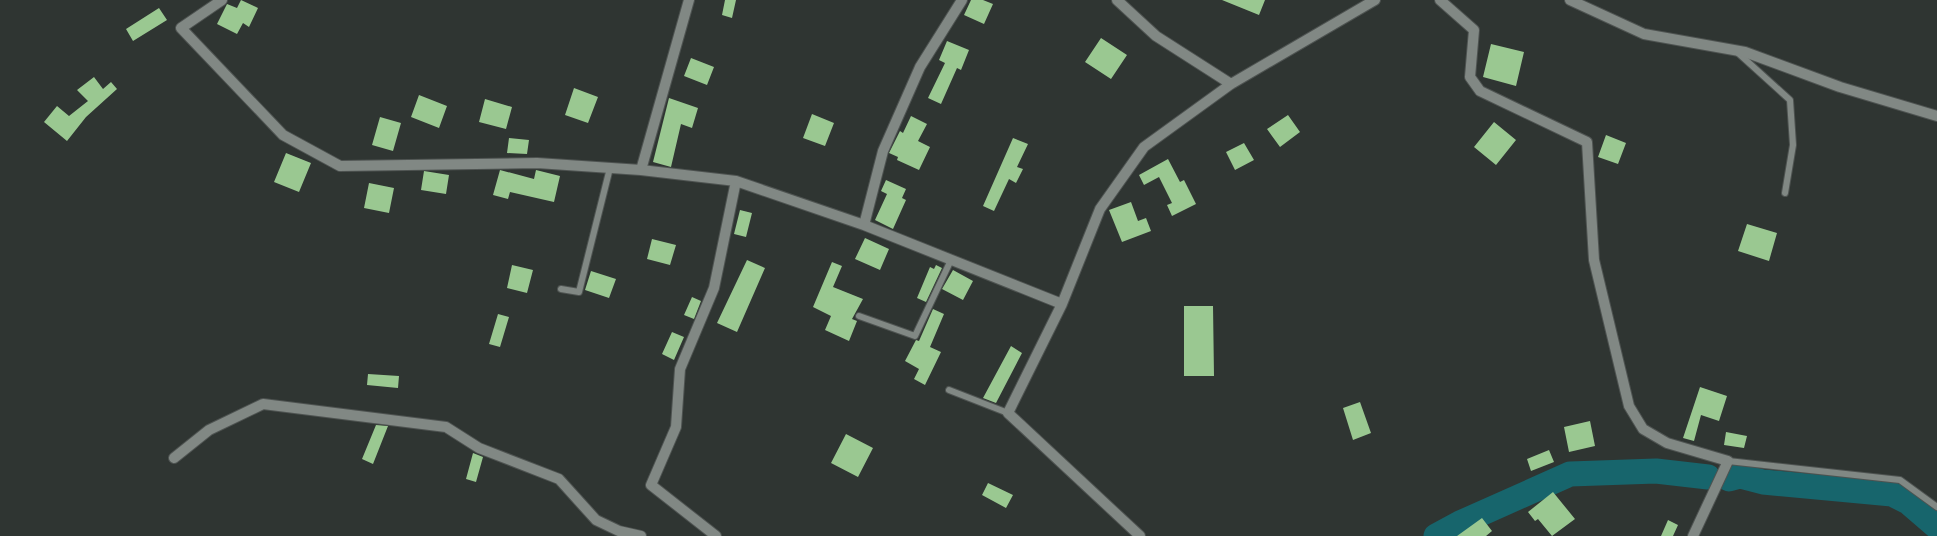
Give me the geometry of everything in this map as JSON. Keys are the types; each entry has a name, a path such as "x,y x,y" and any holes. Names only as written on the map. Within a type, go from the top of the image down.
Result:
{"street":[{"path":"222,0 181,28 283,135 340,166 537,163 642,170 736,181 864,225 1062,304"},
{"path":"642,170 690,0"},
{"path":"864,225 886,144 920,67 962,0"},
{"path":"1117,0 1156,36 1231,84"},
{"path":"1140,536 1008,413 1062,304 1100,208 1144,148 1231,84 1375,0"},
{"path":"1440,0 1474,30 1470,77 1480,91 1586,142 1594,260 1629,406 1643,429 1667,443 1728,460 1693,536"},
{"path":"1570,0 1644,34 1745,52 1840,86 1937,116"},
{"path":"716,536 651,485 676,427 680,369 714,288 736,181"},
{"path":"174,458 209,430 263,404 446,427 479,448 559,479 596,520 619,531 641,536"}],"lane":[{"path":"1735,50 1790,100 1793,145 1785,193"},
{"path":"561,290 579,292 610,168"},
{"path":"859,316 915,336 951,260"},
{"path":"949,390 1008,413"},
{"path":"1728,460 1900,480 1937,507"}],"building":[{"path":"241,0 258,8 249,27 243,23 237,34 217,24 227,4 237,8"},
{"path":"725,0 736,0 732,18 722,15"},
{"path":"971,0 983,0 993,4 984,24 964,15"},
{"path":"1222,0 1265,0 1259,15"},
{"path":"159,8 167,20 133,41 126,29"},
{"path":"1101,38 1127,55 1111,79 1085,62"},
{"path":"947,41 969,50 961,70 957,68 941,104 928,98 945,63 939,60"},
{"path":"1491,44 1524,52 1516,86 1483,77"},
{"path":"691,58 714,67 707,85 684,76"},
{"path":"94,77 103,89 111,82 117,89 86,117 67,141 44,122 57,106 69,116 88,101 77,90"},
{"path":"574,88 598,97 588,123 565,115"},
{"path":"419,95 447,106 439,128 411,117"},
{"path":"669,98 698,108 692,128 681,124 671,167 653,162"},
{"path":"485,99 512,107 506,129 479,122"},
{"path":"812,114 834,123 825,146 803,138"},
{"path":"1288,115 1300,132 1280,147 1267,129"},
{"path":"911,116 927,124 918,141 930,147 919,170 897,160 898,157 889,153 900,131 903,133"},
{"path":"380,117 401,123 393,151 372,145"},
{"path":"1494,122 1516,140 1496,165 1474,147"},
{"path":"1606,135 1626,143 1618,164 1598,157"},
{"path":"509,138 529,140 527,154 507,153"},
{"path":"1013,138 1028,144 1017,167 1023,169 1016,183 1009,179 994,211 983,206"},
{"path":"1244,143 1254,160 1235,170 1226,152"},
{"path":"286,153 311,163 299,192 274,182"},
{"path":"1168,159 1180,182 1184,180 1196,204 1172,216 1167,205 1172,203 1159,177 1144,185 1139,175"},
{"path":"500,170 534,179 536,170 560,176 554,202 510,192 508,199 493,195"},
{"path":"424,171 449,175 446,194 421,190"},
{"path":"886,180 906,189 902,198 906,200 893,229 875,220 887,194 881,191"},
{"path":"369,183 394,188 389,213 364,208"},
{"path":"1131,202 1138,221 1146,218 1151,231 1122,242 1109,210"},
{"path":"740,210 752,213 746,237 734,234"},
{"path":"1747,224 1777,233 1769,261 1738,251"},
{"path":"865,238 889,249 880,270 855,259"},
{"path":"652,239 676,245 670,265 647,259"},
{"path":"747,260 765,268 737,332 717,323"},
{"path":"832,262 842,266 833,287 863,299 852,319 857,321 849,341 825,330 831,316 813,307"},
{"path":"512,265 533,270 527,293 507,288"},
{"path":"936,265 942,268 926,302 917,298 930,267 934,269"},
{"path":"953,270 973,281 963,300 942,289"},
{"path":"591,271 616,279 609,298 585,290"},
{"path":"692,297 701,301 694,319 684,315"},
{"path":"1184,306 1213,306 1214,376 1184,376"},
{"path":"933,309 944,314 930,347 941,352 925,385 914,379 919,369 905,361 916,340 919,341"},
{"path":"498,314 509,317 500,347 489,344"},
{"path":"672,332 684,337 674,360 662,354"},
{"path":"1011,346 1022,353 996,403 983,398"},
{"path":"368,374 399,376 398,388 367,385"},
{"path":"1700,387 1727,396 1719,421 1701,415 1694,441 1683,438"},
{"path":"1360,402 1371,433 1353,440 1343,408"},
{"path":"1590,421 1595,446 1569,452 1564,427"},
{"path":"376,425 388,426 373,464 362,459"},
{"path":"1726,432 1747,436 1744,448 1724,445"},
{"path":"846,434 873,448 858,477 831,463"},
{"path":"1549,450 1554,462 1531,471 1527,459"},
{"path":"473,453 483,457 476,482 466,479"},
{"path":"988,483 1013,495 1006,508 982,495"},
{"path":"1553,492 1575,519 1552,536 1538,519 1535,521 1528,512"},
{"path":"1482,518 1492,531 1486,536 1457,536"},
{"path":"1668,520 1678,525 1673,536 1661,536"}],"waterway":[{"path":"1436,536 1460,523 1570,474 1656,471 1708,477"},
{"path":"1729,479 1740,476 1763,482 1892,494 1908,502 1937,527"}]}
